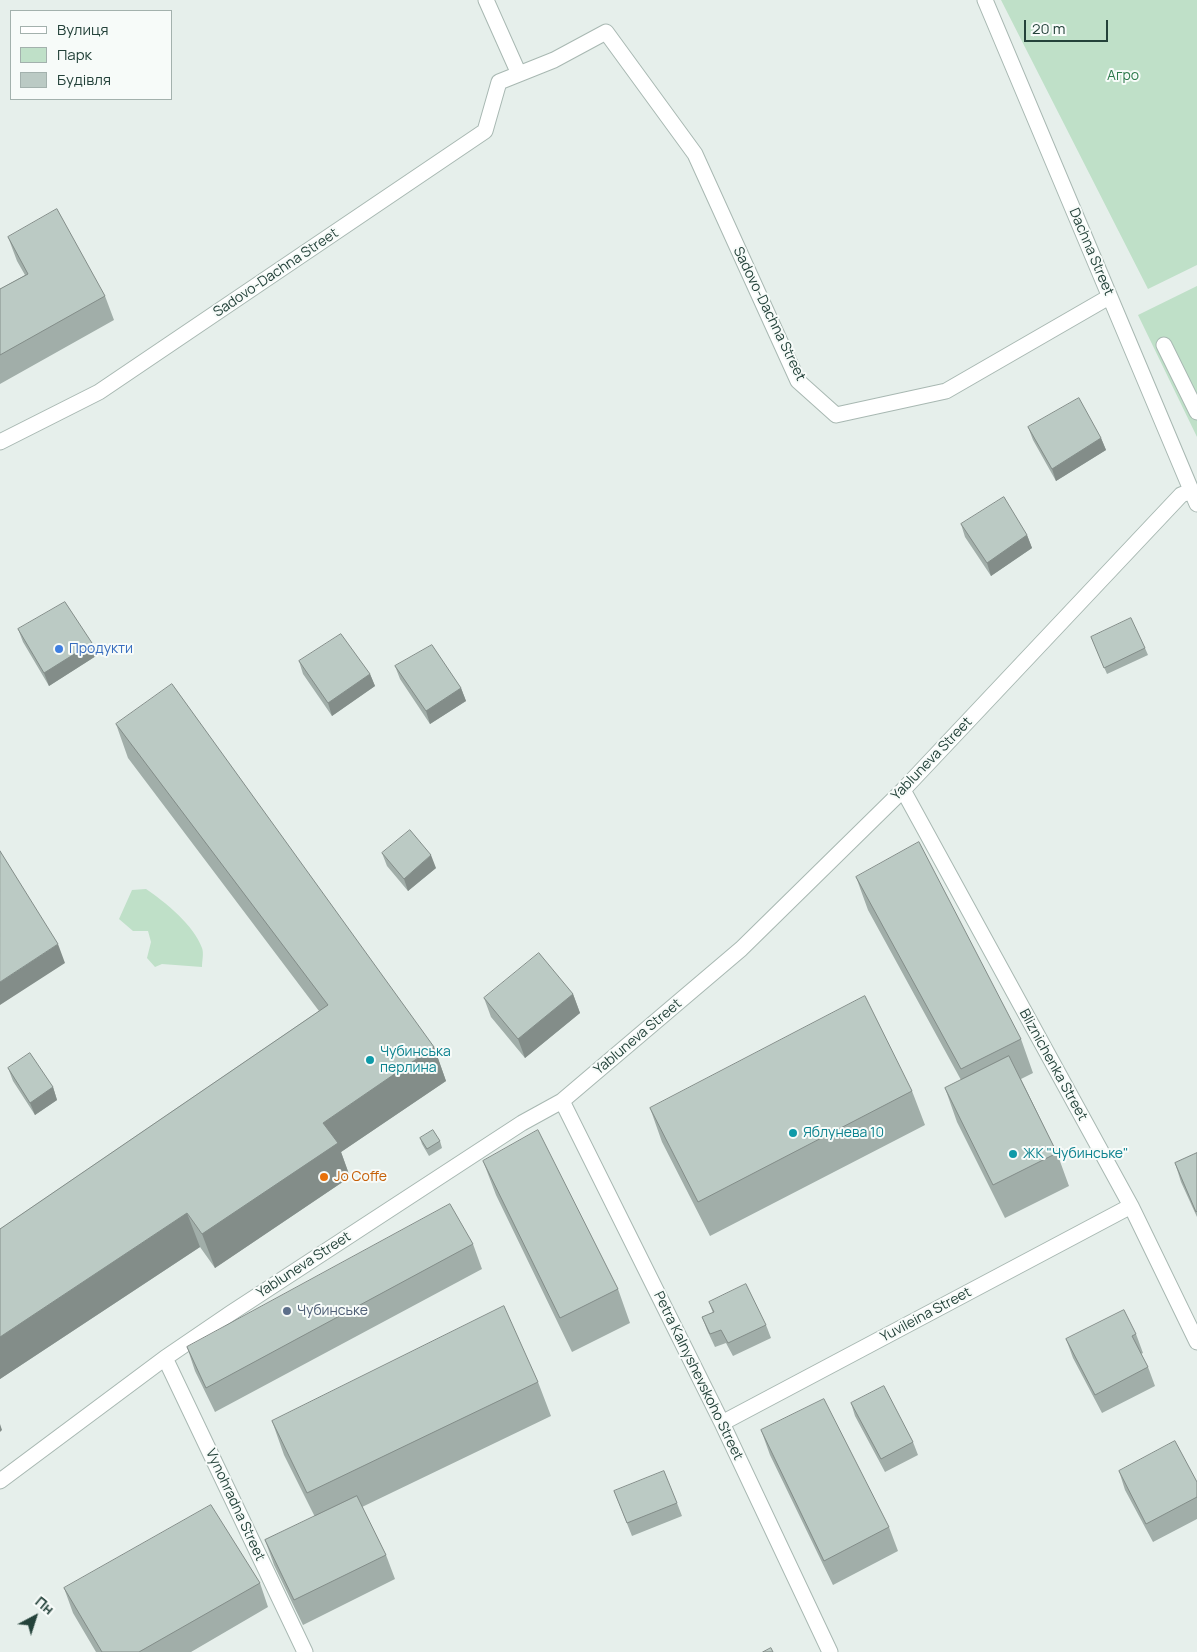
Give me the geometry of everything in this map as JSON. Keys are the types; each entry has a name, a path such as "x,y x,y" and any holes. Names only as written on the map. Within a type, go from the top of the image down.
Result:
{"street":[{"path":"486,0 519,74"},
{"name":"Dachna Street","path":"986,0 1194,498"},
{"name":"Sadovo-Dachna Street","path":"0,442 99,392 485,132 499,82 554,60 606,32 695,154 798,381 836,415 946,391 1109,298"},
{"path":"1164,345 1197,412"},
{"name":"Yabluneva Street","path":"0,1480 165,1358 231,1313 522,1123 562,1101 741,949 903,790 1181,495 1194,498"},
{"name":"Bliznichenka Street","path":"903,790 1131,1206 1197,1342"},
{"name":"Petra Kalnyshevskoho Street","path":"562,1101 722,1424 830,1652"},
{"name":"Yuvileina Street","path":"722,1424 1131,1206"},
{"name":"Vynohradna Street","path":"165,1358 305,1652"}],"green space":[{"name":"Агро","path":"1001,0 1197,0 1197,265 1148,289"},
{"path":"1197,286 1197,437 1138,315"},
{"path":"146,889 170,907 193,931 203,950 202,967 162,964 155,967 147,958 151,942 148,931 133,931 119,919 132,890"}],"building":[{"path":"57,209 105,296 0,355 0,289 28,274 8,237"},
{"path":"1079,398 1101,438 1052,469 1028,427"},
{"path":"1004,497 1027,535 987,563 961,524"},
{"name":"Продукти","path":"65,602 92,643 44,673 18,629"},
{"path":"1131,618 1145,648 1104,668 1091,637"},
{"path":"341,634 370,674 328,703 299,661"},
{"path":"432,645 461,688 426,711 395,666"},
{"name":"Чубинська перлина","path":"172,684 434,1047 323,1123 338,1143 202,1234 187,1213 0,1337 0,1229 328,1005 116,724"},
{"path":"410,830 431,855 404,879 382,853"},
{"path":"919,842 1021,1039 961,1069 856,877"},
{"path":"0,851 58,944 0,982"},
{"path":"539,953 573,994 518,1039 484,998"},
{"name":"Яблунева 10","path":"865,996 912,1091 698,1202 650,1108"},
{"path":"30,1053 53,1087 30,1103 8,1068"},
{"name":"ЖК \"Чубинське\"","path":"1009,1056 1057,1153 993,1185 945,1088"},
{"path":"433,1130 440,1141 427,1149 420,1138"},
{"path":"538,1130 618,1289 560,1318 483,1161"},
{"path":"1197,1153 1197,1211 1196,1212 1175,1163"},
{"path":"450,1204 473,1244 206,1388 187,1347"},
{"path":"746,1284 766,1325 728,1343 721,1330 710,1334 702,1317 714,1312 709,1302"},
{"path":"504,1306 538,1382 307,1493 272,1421"},
{"path":"1124,1310 1136,1334 1132,1336 1148,1367 1095,1395 1066,1339"},
{"path":"884,1386 913,1442 881,1459 851,1403"},
{"path":"824,1399 889,1527 824,1561 761,1430"},
{"path":"1175,1441 1197,1482 1197,1497 1146,1524 1119,1471"},
{"path":"664,1471 677,1503 627,1523 614,1491"},
{"path":"357,1496 386,1555 294,1600 265,1540"},
{"path":"211,1505 260,1583 139,1652 102,1652 64,1588"},
{"path":"771,1648 773,1652 763,1652"}],"place":[{"name":"Продукти","path":"59,649"},
{"name":"Чубинська перлина","path":"370,1060"},
{"name":"Яблунева 10","path":"793,1133"},
{"name":"ЖК \"Чубинське\"","path":"1013,1154"},
{"name":"Jo Coffe","path":"324,1177"},
{"name":"Чубинське","path":"287,1311"}]}
